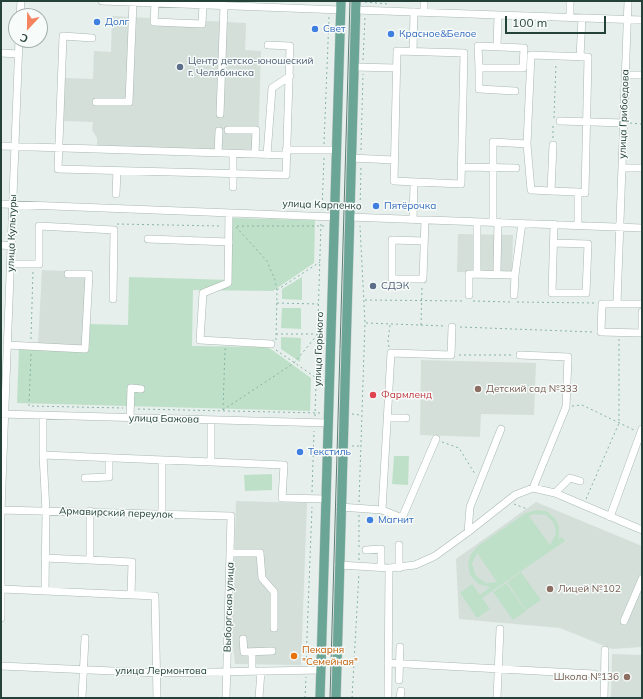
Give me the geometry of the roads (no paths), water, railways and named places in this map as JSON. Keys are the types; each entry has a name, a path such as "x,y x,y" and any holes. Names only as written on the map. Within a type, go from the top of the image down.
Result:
{"main road":[{"path":"336,698 340,507 351,158 359,67 359,7 341,5"},
{"name":"улица Горького","path":"320,698 335,150 341,5"},
{"name":"улица Карпенко","path":"333,222 349,222"},
{"path":"328,423 343,423"}],"street":[{"path":"102,1 224,5 245,4 329,9 341,5"},
{"path":"424,1 424,12"},
{"path":"570,1 570,17"},
{"name":"улица Грибоедова","path":"617,304 628,1"},
{"path":"96,102 129,102 133,2"},
{"path":"155,3 154,22 202,24 203,4"},
{"path":"220,114 224,5"},
{"path":"359,7 414,12 642,20"},
{"path":"413,51 414,12"},
{"path":"497,47 498,15"},
{"path":"580,57 582,18"},
{"path":"92,38 63,36 58,169 286,175 290,46 268,45"},
{"path":"478,68 523,68 524,48 478,46 478,68 479,89 515,92"},
{"name":"улица Культуры","path":"1,618 3,414 7,345 5,321 12,246 18,48"},
{"path":"397,51 464,53 461,184 394,181 396,68 397,51"},
{"path":"1,53 18,54"},
{"path":"530,55 580,57 588,57 585,193 531,190 527,144 530,55"},
{"path":"359,67 396,68"},
{"path":"625,75 642,75"},
{"path":"267,154 272,88 290,76"},
{"path":"560,121 624,123"},
{"path":"228,130 256,130 256,154"},
{"path":"218,153 219,131"},
{"path":"497,270 493,142 527,144"},
{"path":"551,191 553,144"},
{"path":"1,146 233,154 267,154 335,150"},
{"path":"233,154 233,188"},
{"path":"351,158 394,160"},
{"path":"461,167 516,168"},
{"path":"622,168 642,168"},
{"path":"116,170 116,194"},
{"path":"413,220 414,182"},
{"path":"578,192 578,225"},
{"name":"улица Карпенко","path":"1,204 322,216 333,222"},
{"path":"229,213 228,283 203,293 200,340 271,344"},
{"name":"улица Карпенко","path":"349,222 359,218 642,228"},
{"path":"424,241 392,240 392,279 423,279 425,220"},
{"path":"477,222 477,270"},
{"path":"514,295 515,275 522,223"},
{"path":"554,224 552,293 586,293 588,244 554,244"},
{"path":"11,264 39,264 40,226 114,230 113,298"},
{"path":"148,239 229,242"},
{"path":"1,245 12,246"},
{"path":"7,345 85,349 89,274 68,274"},
{"path":"469,295 469,274 515,275"},
{"path":"642,304 602,304 601,332 642,332 642,312"},
{"path":"382,510 391,353 451,355 452,326"},
{"path":"520,355 568,357 566,406 533,488"},
{"path":"130,418 131,388 141,389"},
{"name":"улица Бажова","path":"3,414 328,423"},
{"path":"43,416 42,455 46,511 45,590"},
{"path":"388,418 406,418"},
{"path":"211,420 211,462"},
{"path":"468,532 470,508 501,429"},
{"path":"610,517 642,431"},
{"path":"340,507 382,510 402,518 436,439"},
{"path":"42,455 284,465 282,498 326,499"},
{"path":"85,478 109,477 109,458"},
{"path":"162,460 162,515"},
{"path":"555,493 570,478 580,481"},
{"path":"339,565 399,568 415,565 435,556 515,495 533,488 555,493 610,517 641,527"},
{"name":"Армавирский переулок","path":"1,510 90,511 162,515 231,516"},
{"path":"90,511 90,560"},
{"name":"Выборгская улица","path":"226,698 231,516"},
{"path":"399,545 399,568"},
{"path":"366,550 381,549 381,567"},
{"path":"231,553 260,553 262,578 274,592 274,628"},
{"path":"45,558 132,562 131,595"},
{"path":"388,698 389,568"},
{"path":"624,621 642,579"},
{"path":"2,589 155,596 158,698"},
{"path":"497,698 500,629"},
{"path":"82,698 84,638"},
{"path":"243,639 244,652 272,651"},
{"path":"399,680 400,647"},
{"path":"604,650 604,698"},
{"path":"252,652 252,671"},
{"path":"388,663 594,674"},
{"name":"улица Лермонтова","path":"1,666 83,671 158,673 320,670"},
{"path":"259,698 261,671"}],"tram line":[{"path":"330,698 350,1"}],"place":[{"name":"Долг","path":"97,22"},
{"name":"Свет","path":"315,29"},
{"name":"Красное&Белое","path":"391,34"},
{"name":"Центр детско-юношеский г. Челябинска","path":"180,67"},
{"name":"Пятёрочка","path":"376,206"},
{"name":"СДЭК","path":"373,286"},
{"name":"Детский сад №333","path":"478,389"},
{"name":"Фармленд","path":"373,395"},
{"name":"Текстиль","path":"300,452"},
{"name":"Магнит","path":"370,520"},
{"name":"Лицей №102","path":"550,589"},
{"name":"Пекарня \"Семейная\"","path":"294,656"},
{"name":"Школа №136","path":"627,677"}]}
